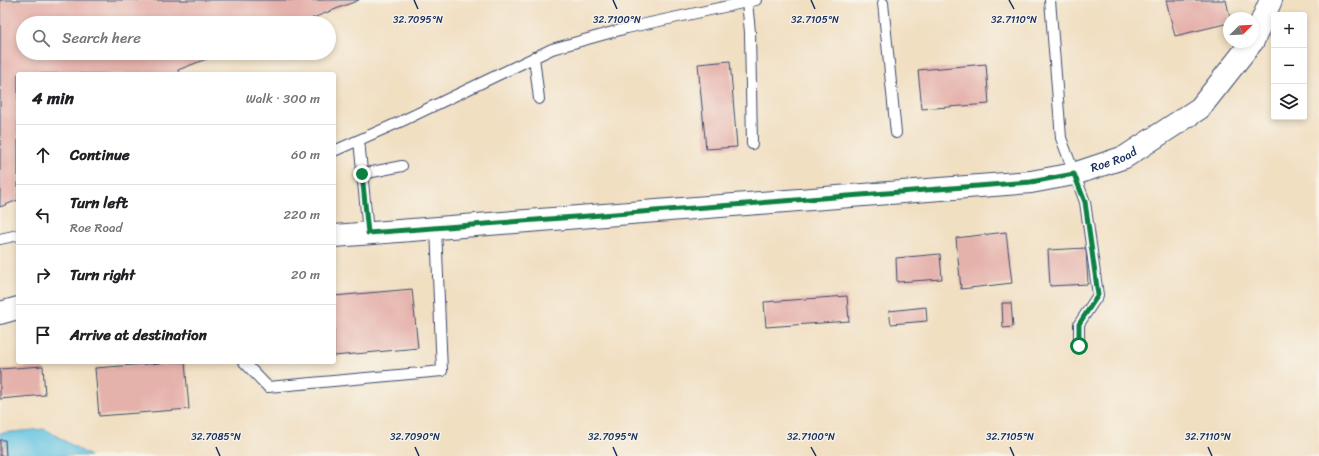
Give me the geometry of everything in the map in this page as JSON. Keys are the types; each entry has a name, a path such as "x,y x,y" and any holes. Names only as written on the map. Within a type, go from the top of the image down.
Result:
{"main road":[{"name":"Roe Road","path":"1259,28 1271,0"},
{"name":"Roe Road","path":"336,236 1031,182 1074,174 1125,156 1200,108 1248,48"},
{"path":"0,312 16,308"}],"lane":[{"path":"1050,0 1062,138 1085,202 1098,295 1079,324 1079,346"},
{"path":"336,150 552,49 627,28 752,1 750,32 752,144"},
{"path":"883,3 896,134"},
{"path":"534,57 539,99"},
{"path":"359,140 368,233"},
{"path":"362,174 402,166"},
{"path":"246,364 268,387 442,371 436,228"},
{"path":"0,239 16,235"}],"water":[{"path":"45,429 90,456 0,456 0,433"}],"building":[{"path":"0,0 359,0 318,16 16,16 16,60 204,60 178,70 178,72 16,72 16,201 0,207"},
{"path":"1166,0 1226,0 1229,12 1223,12 1223,24 1175,36"},
{"path":"730,61 737,147 706,149 698,64"},
{"path":"986,64 989,104 922,109 918,70"},
{"path":"1006,232 1012,283 961,289 956,238"},
{"path":"1086,248 1088,284 1050,286 1048,250"},
{"path":"940,254 942,279 897,282 896,258"},
{"path":"412,289 418,348 336,356 336,296"},
{"path":"847,296 849,321 766,327 764,302"},
{"path":"1002,303 1011,303 1013,327 1003,328"},
{"path":"926,307 927,321 891,324 889,311"},
{"path":"147,364 185,364 189,409 99,416 95,368"},
{"path":"43,366 45,395 0,399 0,369"},
{"path":"0,440 5,440 6,456 0,456"}],"route":[{"path":"362,174 368,233 1031,182 1074,174 1085,202 1098,295 1079,324 1079,346"}]}
